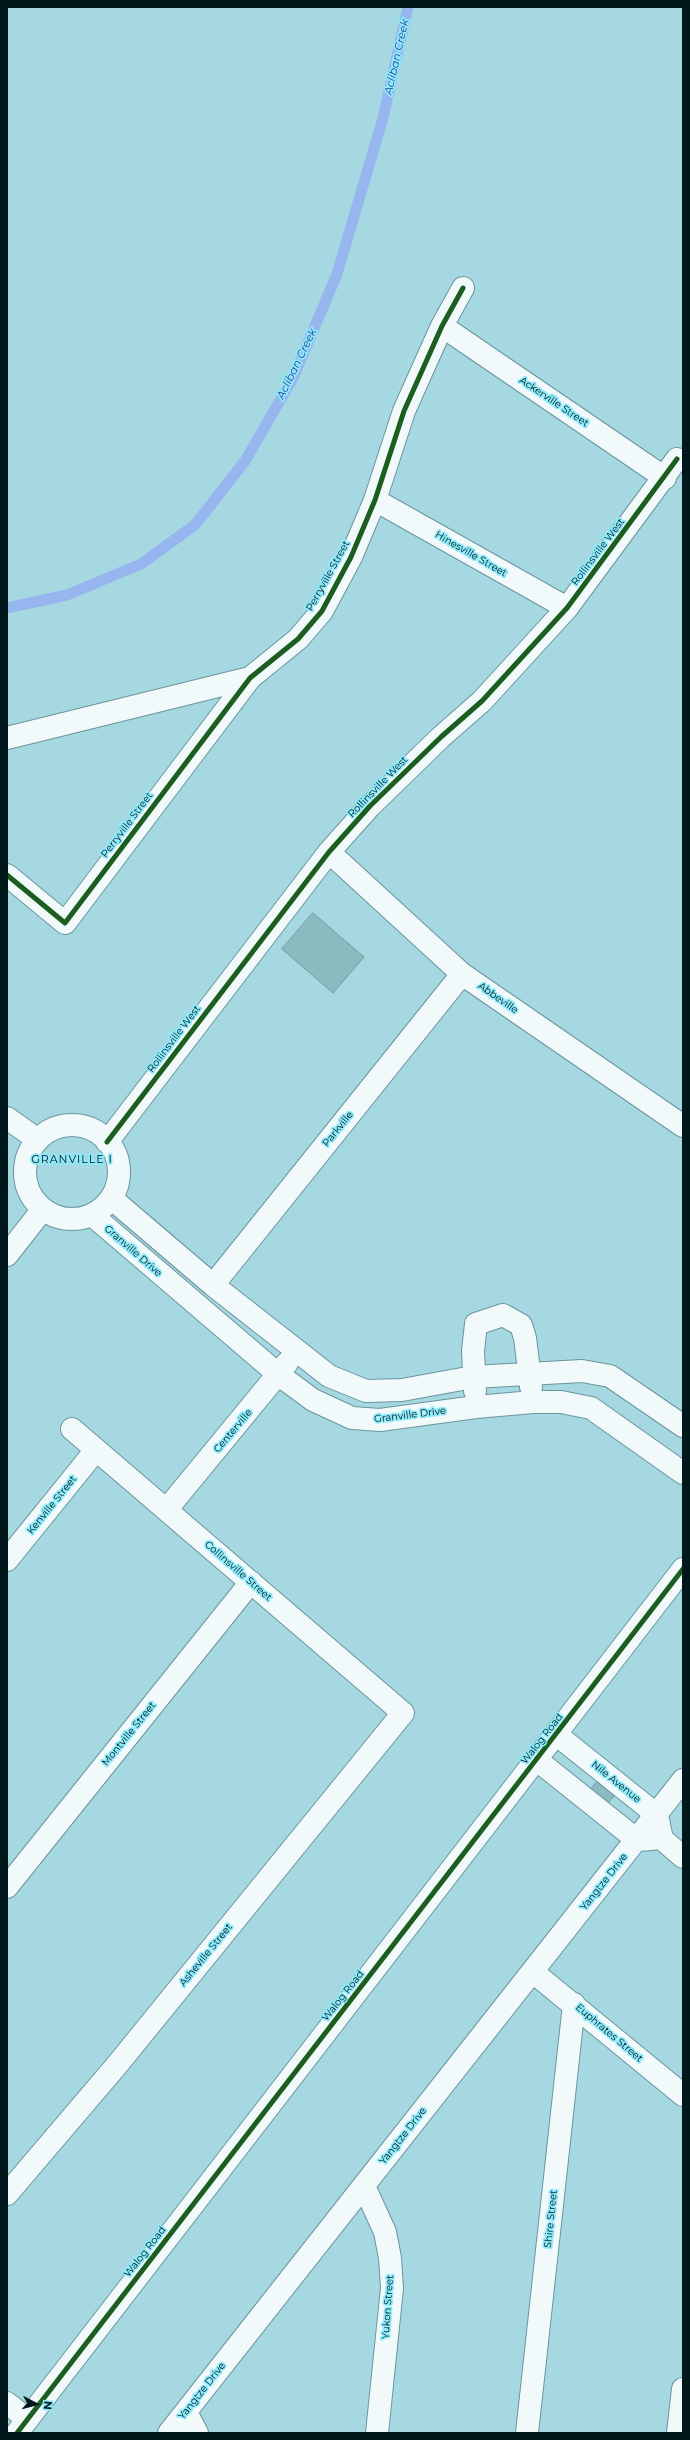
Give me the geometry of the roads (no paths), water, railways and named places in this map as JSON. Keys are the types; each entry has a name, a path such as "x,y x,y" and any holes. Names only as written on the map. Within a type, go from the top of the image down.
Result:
{"street":[{"name":"Perryville Street","path":"7,875 65,923 250,678 298,639 322,611 351,557 375,500 404,411 442,326 463,288"},
{"name":"Ackerville Street","path":"442,326 665,478"},
{"name":"Rollinsville West","path":"107,1142 329,852 370,806 441,737 482,701 567,608 665,478 677,459"},
{"name":"Hinesville Street","path":"375,500 567,608"},
{"path":"7,738 250,678"},
{"name":"Abbeville","path":"329,852 462,974 683,1126"},
{"name":"Parkville","path":"213,1285 462,974"},
{"path":"7,1118 38,1140"},
{"path":"73,1126 86,1128 97,1133 107,1142 118,1163 116,1187 111,1198 92,1215 66,1219 54,1216 43,1209 34,1200 25,1176 26,1162 30,1150 38,1140 60,1127 73,1126"},
{"path":"111,1198 213,1285 329,1376 366,1391 402,1390 473,1377 582,1371 610,1376 683,1426"},
{"path":"7,1255 43,1209"},
{"name":"Granville Drive","path":"92,1215 279,1375 313,1400 352,1418 380,1420 532,1402 561,1402 591,1408 683,1473"},
{"path":"476,1408 473,1377 476,1324 504,1315 521,1325 525,1338 532,1402"},
{"name":"Centerville","path":"167,1509 279,1375 296,1350"},
{"name":"Collinsville Street","path":"72,1429 403,1713"},
{"name":"Kenville Street","path":"7,1560 96,1450"},
{"name":"Walog Road","path":"22,2426 557,1735 683,1569"},
{"name":"Montville Street","path":"7,1887 251,1582"},
{"name":"Asheville Street","path":"7,2194 117,2065 403,1713"},
{"name":"Nile Avenue","path":"557,1735 657,1815"},
{"path":"537,1760 637,1840 662,1839"},
{"name":"Yangtze Drive","path":"169,2433 657,1815 683,1780"},
{"path":"657,1815 662,1839 683,1857"},
{"name":"Euphrates Street","path":"533,1972 574,2004 683,2095"},
{"name":"Shire Street","path":"527,2433 574,2004"},
{"name":"Yukon Street","path":"364,2186 385,2232 390,2258 392,2288 377,2433"},
{"path":"678,2433 683,2388"},
{"path":"7,2403 22,2426"},
{"path":"186,2412 197,2433"}],"waterway":[{"name":"Acliban Creek","path":"7,608 67,595 141,564 195,525 245,461 293,378 337,274 383,118 408,7"}],"district":[{"name":"GRANVILLE I","path":"72,1160"}]}
